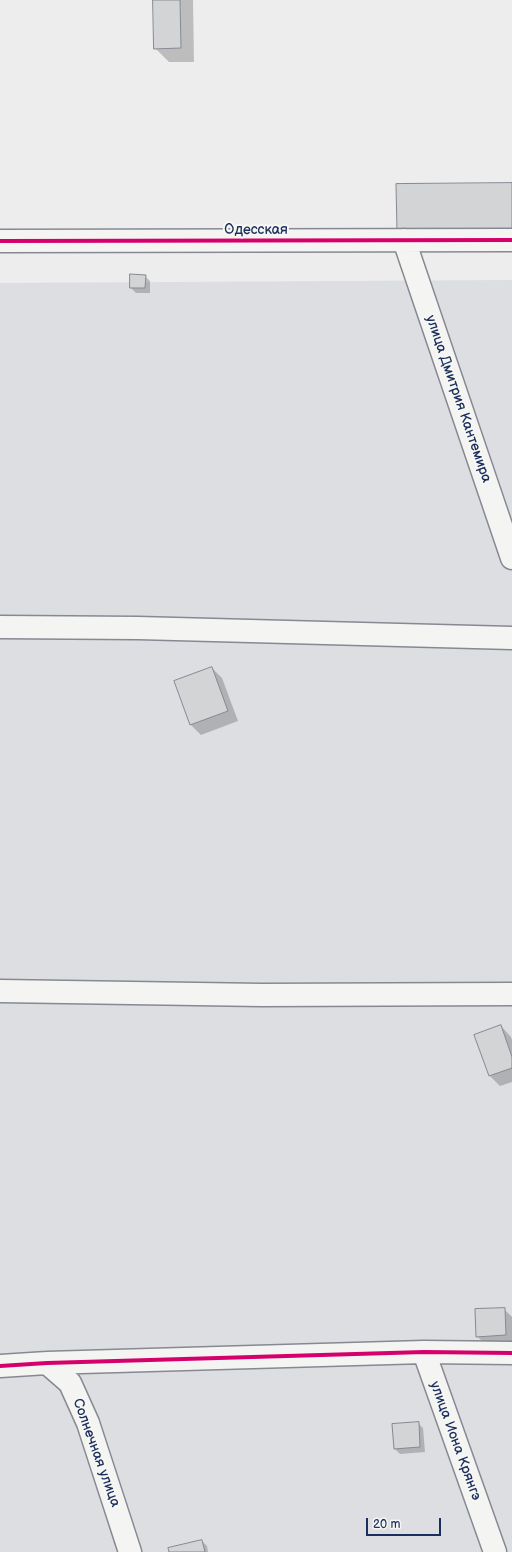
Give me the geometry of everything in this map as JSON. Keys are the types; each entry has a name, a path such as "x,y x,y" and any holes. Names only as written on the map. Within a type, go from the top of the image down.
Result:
{"street":[{"name":"улица Дмитрия Кантемира","path":"404,240 512,558"},
{"name":"Одесская","path":"0,241 512,240"},
{"path":"0,627 138,628 512,638"},
{"path":"0,991 262,996 512,994"},
{"path":"0,1366 47,1363 424,1352 512,1353"},
{"name":"улица Иона Крянгэ","path":"424,1352 495,1552"},
{"name":"Солнечная улица","path":"47,1363 70,1383 88,1423 130,1552"}],"shaded area":[{"path":"512,280 512,1552 0,1552 0,283"}],"building":[{"path":"153,0 180,0 181,48 154,49"},
{"path":"512,183 512,231 397,232 396,184"},
{"path":"130,274 146,275 145,288 130,288"},
{"path":"212,667 228,711 190,725 174,681"},
{"path":"501,1025 512,1057 512,1068 489,1076 474,1035"},
{"path":"505,1308 506,1335 476,1337 475,1309"},
{"path":"419,1422 420,1447 394,1449 392,1424"},
{"path":"202,1540 205,1552 169,1552 168,1548"}],"cycle path":[{"path":"0,241 512,240"},
{"path":"0,1366 47,1363 424,1352 512,1353"}]}
